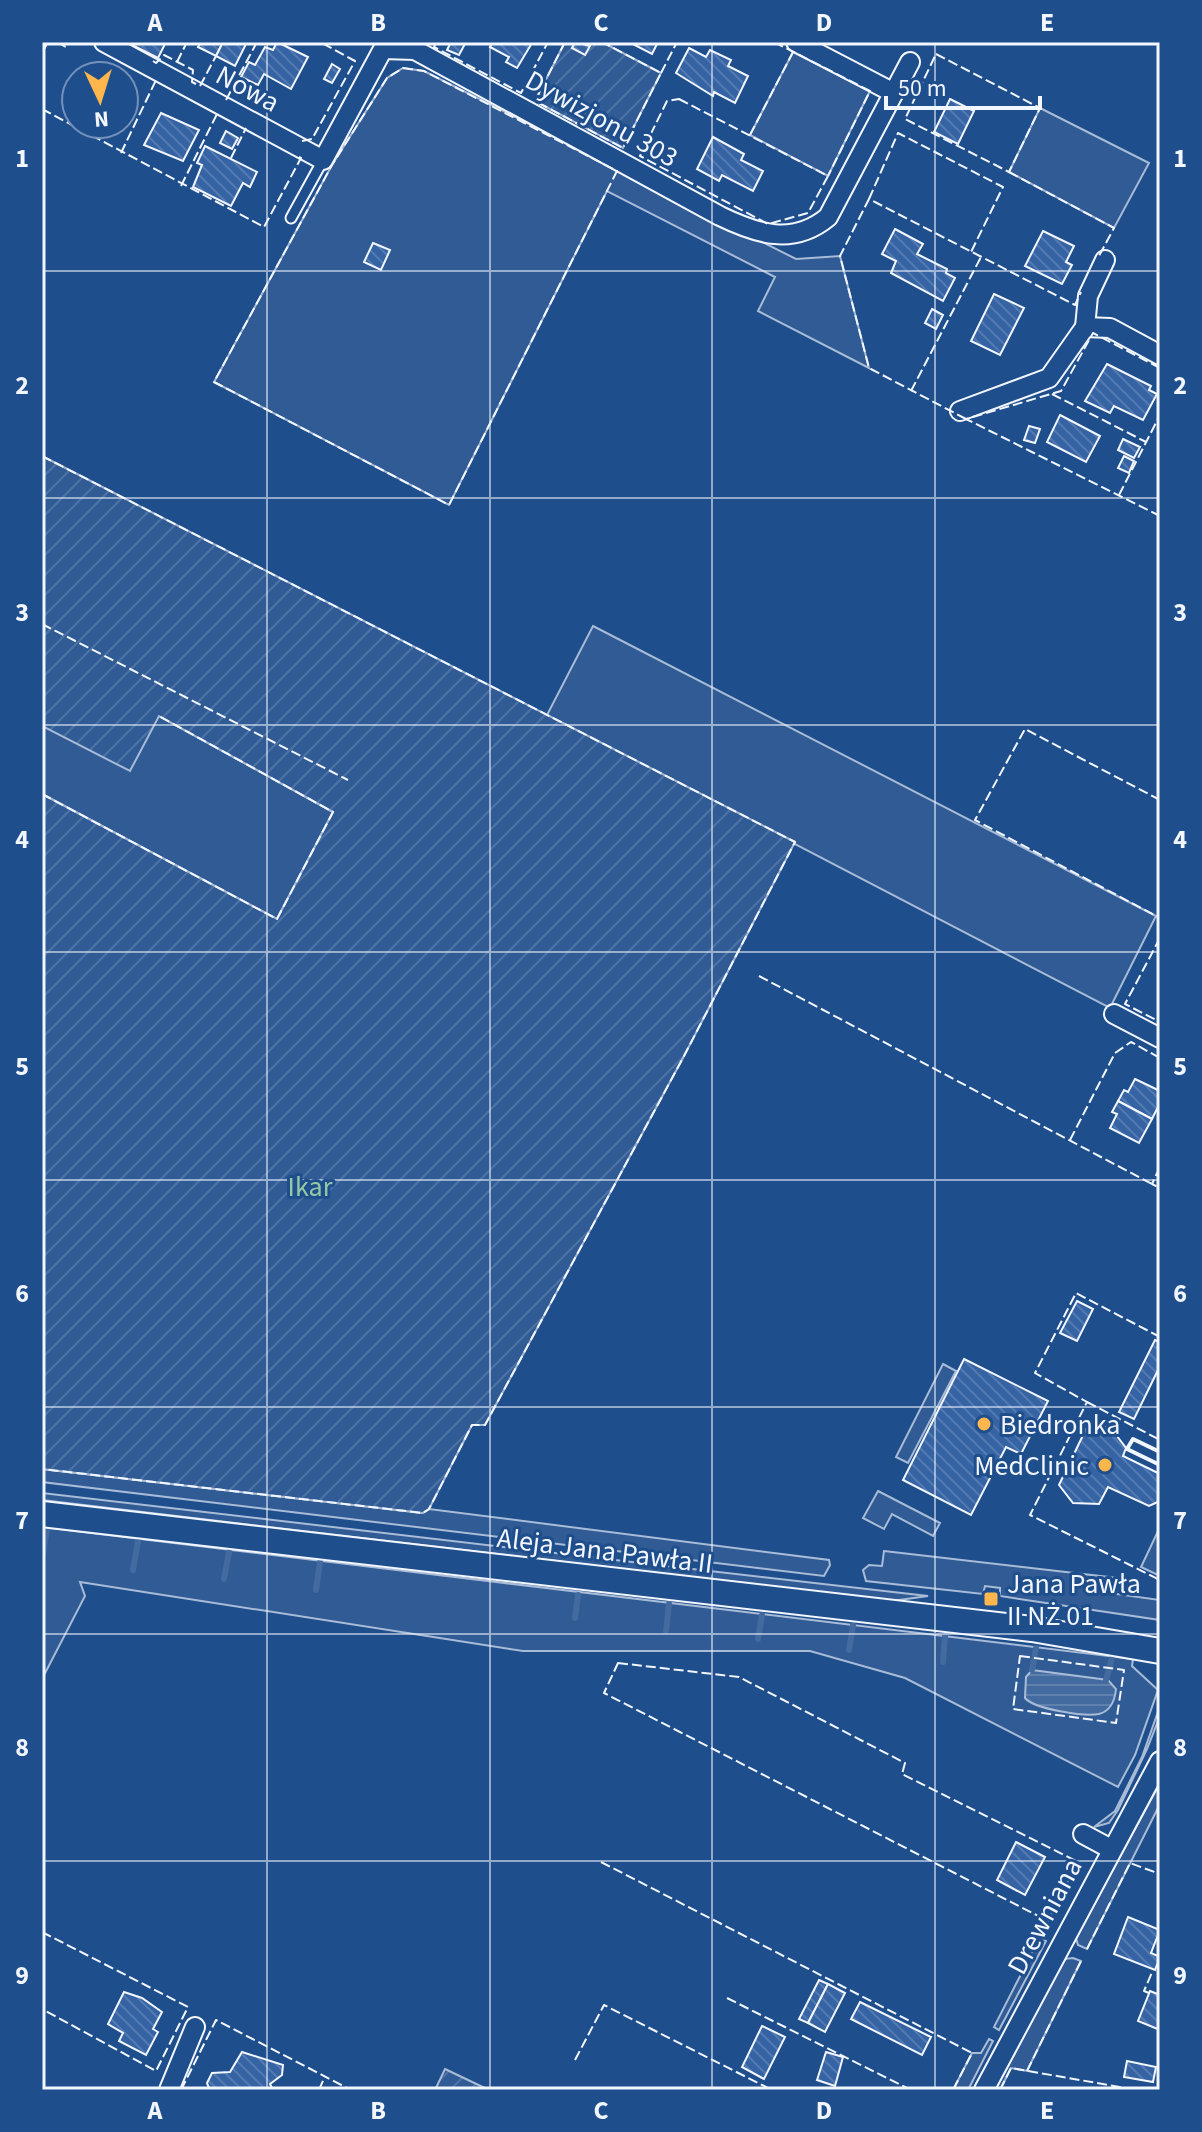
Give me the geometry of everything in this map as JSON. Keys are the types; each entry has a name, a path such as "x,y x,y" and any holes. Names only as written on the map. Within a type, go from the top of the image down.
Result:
{"street":[{"name":"Nowa","path":"104,42 323,160"},
{"path":"796,42 894,93 910,62"},
{"path":"323,160 377,46"},
{"name":"Dywizjonu 303","path":"377,46 415,50 720,216 762,234 780,236 813,229 828,217 894,93"},
{"path":"960,411 1049,378 1085,327 1088,296 1105,260"},
{"path":"1085,327 1110,328 1160,355"},
{"path":"1114,1014 1160,1038"},
{"name":"Aleja Jana Pawła II","path":"42,1514 1032,1629 1160,1651"},
{"name":"Drewniana","path":"984,2090 1157,1764 1160,1748"},
{"path":"1083,1834 1111,1849"},
{"path":"169,2090 195,2027"}],"lane":[{"path":"291,218 323,160"}],"shaded area":[{"path":"793,52 870,91 828,176 750,135"},
{"path":"403,68 424,71 796,259 840,256 869,368 758,311 775,277 607,191 449,505 214,382 332,165 387,78"},
{"path":"1040,108 1149,163 1114,228 1009,172"},
{"path":"42,624 159,716 333,812 277,919 42,794"},
{"path":"593,626 1156,916 1110,1008 547,715"},
{"path":"943,1364 956,1371 908,1463 896,1457"},
{"path":"42,1469 422,1513 429,1509 829,1560 830,1565 824,1576 42,1482"},
{"path":"878,1491 940,1523 933,1536 892,1514 884,1529 863,1518"},
{"path":"42,1493 928,1596 892,1601 42,1500"},
{"path":"42,1527 1133,1659 1132,1666 1158,1690 1135,1755 1118,1787 905,1678 810,1651 523,1651 80,1582 85,1596 42,1679"},
{"path":"1160,1527 1160,1576 1141,1567"},
{"path":"884,1551 1117,1578 1116,1594 1160,1600 1160,1620 1000,1596 1000,1588 985,1586 983,1594 866,1581 863,1570 869,1565 882,1566"},
{"path":"1032,1670 1108,1680 1116,1689 1113,1701 1107,1710 1092,1715 1038,1706 1025,1698 1026,1677"},
{"path":"1160,1706 1160,1716 1147,1749 1118,1810 1109,1823 1094,1827 1115,1811 1142,1757"},
{"path":"1160,1783 1160,1804 1087,1949 1078,1945 1076,1938"},
{"path":"1040,1937 1046,1941 999,2030 994,2027"},
{"path":"1064,1959 1081,1961 1027,2071 1011,2068 1000,2090 995,2090"},
{"path":"989,2039 993,2041 968,2090 953,2090 972,2053 981,2053"}],"green space":[{"path":"565,42 602,42 661,73 623,148 535,101"},
{"name":"Ikar","path":"42,456 795,842 684,1056 485,1425 472,1425 429,1509 423,1513 42,1469 42,794 277,919 333,812 159,716 130,771 42,726"},
{"path":"445,2069 489,2090 435,2090"}],"building":[{"path":"126,42 166,42 158,58"},
{"path":"201,42 223,42 216,56 198,47"},
{"path":"223,42 247,42 235,66 216,56"},
{"path":"277,42 308,57 291,89 264,74 258,85 241,77 249,62 255,65 265,47 273,50"},
{"path":"451,42 466,42 459,55 447,50"},
{"path":"493,42 532,43 517,68 506,62 509,57 490,47"},
{"path":"575,42 590,46 585,55 572,48"},
{"path":"629,42 658,42 652,54"},
{"path":"689,48 706,57 710,50 731,60 728,66 748,76 735,103 714,92 713,96 676,73"},
{"path":"332,64 340,69 332,83 324,79"},
{"path":"950,99 974,111 958,144 934,132"},
{"path":"161,113 199,130 183,161 144,145"},
{"path":"226,131 238,138 232,149 220,143"},
{"path":"713,137 744,154 741,160 763,171 753,191 722,175 719,181 697,169"},
{"path":"205,146 257,172 250,187 243,183 231,206 193,187 202,165 197,163"},
{"path":"895,229 923,244 917,254 947,269 946,273 955,278 943,301 891,273 896,261 882,254"},
{"path":"1043,231 1074,246 1066,262 1072,265 1062,284 1025,266"},
{"path":"373,243 390,250 381,270 364,262"},
{"path":"994,294 1024,308 1000,355 971,341"},
{"path":"932,309 943,315 936,329 925,323"},
{"path":"1107,364 1151,386 1149,390 1157,394 1143,420 1114,406 1110,413 1085,401"},
{"path":"1060,415 1100,436 1086,462 1047,442"},
{"path":"1029,426 1040,429 1035,443 1024,440"},
{"path":"1123,439 1140,447 1134,458 1118,450"},
{"path":"1124,456 1134,461 1129,473 1118,468"},
{"path":"1135,1079 1160,1091 1160,1103 1152,1119 1118,1101 1124,1090 1128,1092"},
{"path":"1118,1101 1152,1119 1139,1143 1110,1128 1117,1114 1112,1112"},
{"path":"1077,1301 1093,1309 1077,1341 1060,1333"},
{"path":"1155,1340 1160,1342 1160,1366 1134,1419 1119,1412"},
{"name":"Biedronka","path":"964,1359 1048,1401 1021,1454 1006,1447 971,1515 903,1480"},
{"name":"MedClinic","path":"1110,1427 1126,1448 1123,1456 1160,1474 1160,1501 1149,1506 1108,1487 1099,1504 1073,1503 1059,1485 1086,1429"},
{"path":"1016,1842 1045,1857 1025,1895 997,1880"},
{"path":"1128,1917 1160,1930 1151,1953 1160,1957 1155,1970 1114,1954"},
{"path":"819,1980 828,1984 808,2023 799,2019"},
{"path":"828,1984 845,1993 825,2032 808,2023"},
{"path":"1150,1991 1160,1995 1160,2030 1138,2021"},
{"path":"124,1992 142,1998 162,2012 153,2029 158,2032 146,2055 119,2041 123,2033 108,2024"},
{"path":"860,2002 931,2037 922,2055 851,2019"},
{"path":"762,2026 785,2037 764,2079 742,2067"},
{"path":"242,2052 283,2065 282,2075 270,2084 273,2090 209,2088 207,2083 212,2073 230,2072"},
{"path":"826,2052 843,2057 835,2086 817,2080"},
{"path":"1127,2061 1156,2067 1153,2082 1124,2077"}],"waterway":[{"path":"42,1558 47,1530"},
{"path":"133,1570 138,1541"},
{"path":"224,1579 229,1552"},
{"path":"316,1590 320,1562"},
{"path":"575,1618 578,1595"},
{"path":"666,1631 669,1604"},
{"path":"758,1639 762,1615"},
{"path":"849,1650 853,1625"},
{"path":"943,1662 945,1636"},
{"path":"1032,1670 1036,1648"},
{"path":"1106,1680 1112,1658"}],"fence":[{"path":"42,53 48,42"},
{"path":"57,42 66,47 70,42"},
{"path":"177,62 187,42"},
{"path":"226,100 257,42"},
{"path":"302,141 312,139 355,61 320,42"},
{"path":"436,42 434,47 521,93 548,42"},
{"path":"565,42 535,101 623,148 661,73 602,42"},
{"path":"661,73 677,42"},
{"path":"774,42 870,91 828,176"},
{"path":"750,135 793,52"},
{"path":"936,54 1040,108 1009,172 905,119 936,54"},
{"path":"153,61 156,63 164,55 193,70 192,82 196,84"},
{"path":"200,86 216,56"},
{"path":"403,68 424,71 617,171 449,505 214,382 332,165 387,78 403,68"},
{"path":"121,153 157,78"},
{"path":"679,99 828,176 808,213 768,224 640,156 667,101 679,99"},
{"path":"42,109 264,227 301,158 297,156"},
{"path":"181,186 218,112"},
{"path":"231,158 246,128"},
{"path":"869,199 898,133 1003,187 971,252"},
{"path":"1009,172 1114,228 1099,256"},
{"path":"966,419 869,368 840,256 869,199 1075,305 1081,292"},
{"path":"911,391 981,257"},
{"path":"1160,368 1093,333 1061,391 966,419 1160,516"},
{"path":"1052,394 1146,442"},
{"path":"1119,495 1160,415"},
{"path":"42,456 795,842 684,1056 485,1425 472,1425 429,1509 423,1513 42,1469"},
{"path":"42,624 348,780"},
{"path":"42,794 277,919 333,812 159,716"},
{"path":"1160,800 1025,729 975,820 1160,918"},
{"path":"1160,938 1125,1004 1160,1022"},
{"path":"759,976 1152,1184"},
{"path":"1070,1140 1115,1053 1131,1042 1160,1058"},
{"path":"1160,1167 1152,1184 1160,1188"},
{"path":"1160,1337 1076,1293 1035,1373 1087,1402 1030,1515 1160,1580"},
{"path":"1087,1402 1160,1440"},
{"path":"1020,1656 1124,1670 1116,1723 1013,1709 1020,1656"},
{"path":"618,1663 739,1677 905,1763 902,1774 1078,1862 1048,1921 604,1693 618,1663"},
{"path":"601,1862 972,2053 953,2090"},
{"path":"1087,1949 1130,1863 1160,1874"},
{"path":"42,1932 188,2007 156,2071 42,2009"},
{"path":"1027,2071 1081,1961"},
{"path":"1149,1993 1144,1991 1153,1970"},
{"path":"727,1998 911,2090"},
{"path":"575,2060 604,2005 772,2090"},
{"path":"181,2090 216,2020 351,2090"},
{"path":"1000,2090 1011,2068 1137,2090"},
{"path":"319,2090 325,2076"}],"wall":[{"path":"1160,1452 1133,1439 1127,1449 1160,1465"}],"place":[{"name":"Biedronka","path":"984,1424"},
{"name":"MedClinic","path":"1105,1465"},
{"name":"Jana Pawła II NŻ 01","path":"991,1599"}]}
